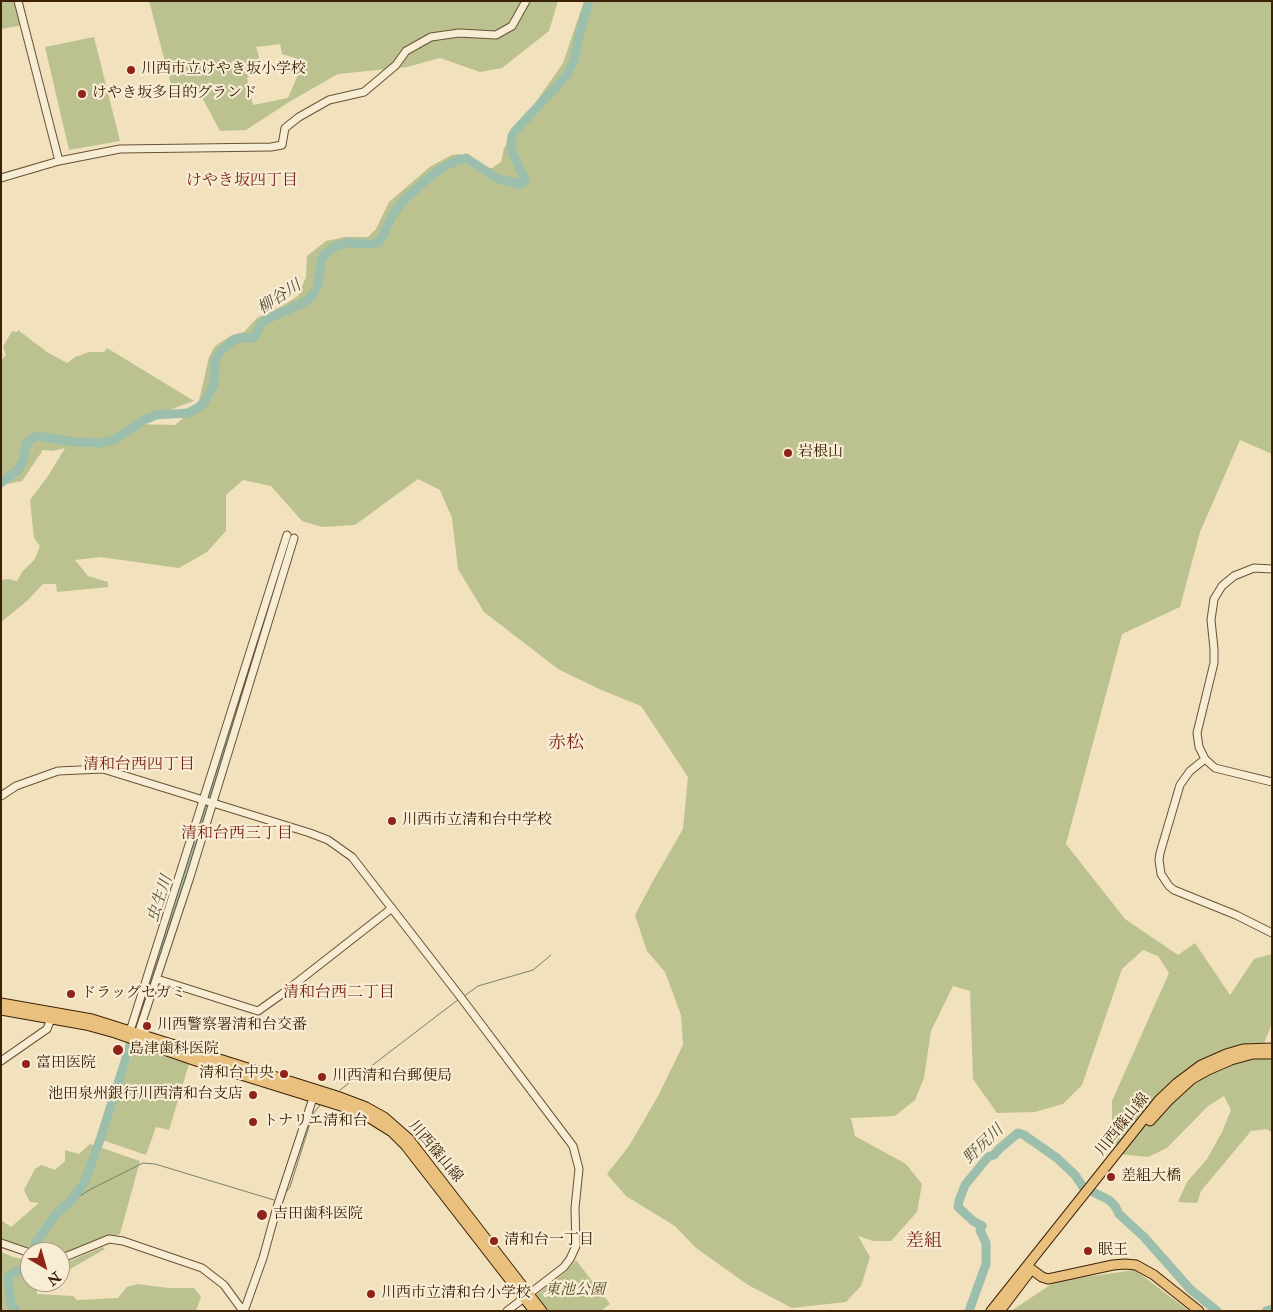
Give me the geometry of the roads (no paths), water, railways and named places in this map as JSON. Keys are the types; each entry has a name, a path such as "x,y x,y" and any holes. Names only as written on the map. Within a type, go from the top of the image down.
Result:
{"main road":[{"name":"川西篠山線","path":"1,1003 53,1016"},
{"name":"川西篠山線","path":"1,1010 92,1019 133,1036 314,1094 366,1107 399,1128 427,1161 526,1296 534,1311"},
{"name":"川西篠山線","path":"1096,1186 1160,1100 1177,1083 1201,1066 1226,1054 1243,1049 1272,1048"},
{"name":"川西篠山線","path":"991,1311 1162,1107 1192,1079 1231,1060 1253,1054 1272,1054"},
{"path":"1029,1268 1042,1277 1048,1278 1113,1265 1136,1265 1154,1275 1199,1311"},
{"name":"川西篠山線","path":"1000,1311 1029,1268"},
{"name":"川西篠山線","path":"526,1296 542,1311"}],"street":[{"path":"18,1 59,161"},
{"path":"1,178 59,161 120,149 271,147 282,145 285,128 299,117 329,100 364,92 396,65 406,51 432,37 459,32 496,35 512,26 526,1"},
{"path":"133,1036 203,798 287,535"},
{"path":"133,1036 157,979 294,538"},
{"path":"1272,569 1254,568 1234,576 1222,586 1214,599 1211,620 1214,663 1197,733 1199,747 1205,759 1215,768 1272,782"},
{"path":"1205,759 1190,771 1180,785 1160,854 1161,874 1174,890 1236,915 1272,933"},
{"path":"1,796 16,786 58,771 103,768 203,798 328,840 352,857 460,995 574,1146 579,1169 575,1208 576,1246 564,1267 507,1311"},
{"path":"157,979 258,1011 392,908"},
{"path":"3,1061 47,1029 53,1016"},
{"path":"244,1311 314,1094"},
{"path":"70,1255 108,1239 123,1241 202,1268 224,1285 244,1311"},
{"path":"1,1243 20,1250"}],"waterway":[{"name":"柳谷川","path":"1,483 18,470 23,461 26,444 36,436 75,442 103,443 116,439 144,420 156,415 188,413 197,408 204,403 214,384 215,361 221,351 239,338 254,338 261,324 266,320 303,303 312,296 318,286 321,261 324,255 335,247 346,243 372,244 378,242 401,203 442,168 466,158 498,179 520,184 525,181 512,152 512,136 566,76 574,61 589,1"},
{"name":"虫生川","path":"36,1242 56,1214 70,1202 84,1183 100,1140 280,572"},
{"path":"463,997 478,986 533,970 551,955"},
{"path":"340,1090 459,999"},
{"path":"287,1191 290,1187 313,1114 320,1105"},
{"name":"野尻川","path":"969,1311 986,1264 986,1243 980,1230 982,1226 973,1221 958,1207 959,1201 965,1185 988,1157 994,1155 1018,1133 1024,1135 1057,1158 1075,1175 1083,1187 1109,1200 1119,1214 1144,1237 1190,1289 1217,1311"},
{"path":"70,1202 91,1189 143,1163 155,1164 274,1200"},
{"name":"虫生川","path":"16,1311 11,1303 8,1280 9,1276 20,1270"},
{"path":"1266,1311 1272,1309"}],"place":[{"name":"川西市立けやき坂小学校","path":"131,70"},
{"name":"けやき坂多目的グランド","path":"82,94"},
{"name":"岩根山","path":"788,453"},
{"name":"川西市立清和台中学校","path":"392,821"},
{"name":"ドラッグセガミ","path":"71,994"},
{"name":"川西警察署清和台交番","path":"147,1026"},
{"name":"島津歯科医院","path":"118,1050"},
{"name":"富田医院","path":"26,1064"},
{"name":"清和台中央","path":"284,1074"},
{"name":"川西清和台郵便局","path":"322,1077"},
{"name":"池田泉州銀行川西清和台支店","path":"253,1095"},
{"name":"トナリエ清和台","path":"253,1122"},
{"name":"差組大橋","path":"1111,1177"},
{"name":"吉田歯科医院","path":"262,1215"},
{"name":"清和台一丁目","path":"494,1241"},
{"name":"眠王","path":"1088,1251"},
{"name":"川西市立清和台小学校","path":"371,1294"}],"district":[{"name":"けやき坂四丁目","path":"242,182"},
{"name":"赤松","path":"566,744"},
{"name":"清和台西四丁目","path":"139,766"},
{"name":"清和台西三丁目","path":"237,835"},
{"name":"清和台西二丁目","path":"339,994"},
{"name":"差組","path":"924,1242"}],"park label":[{"name":"東池公園","path":"575,1291"}]}
